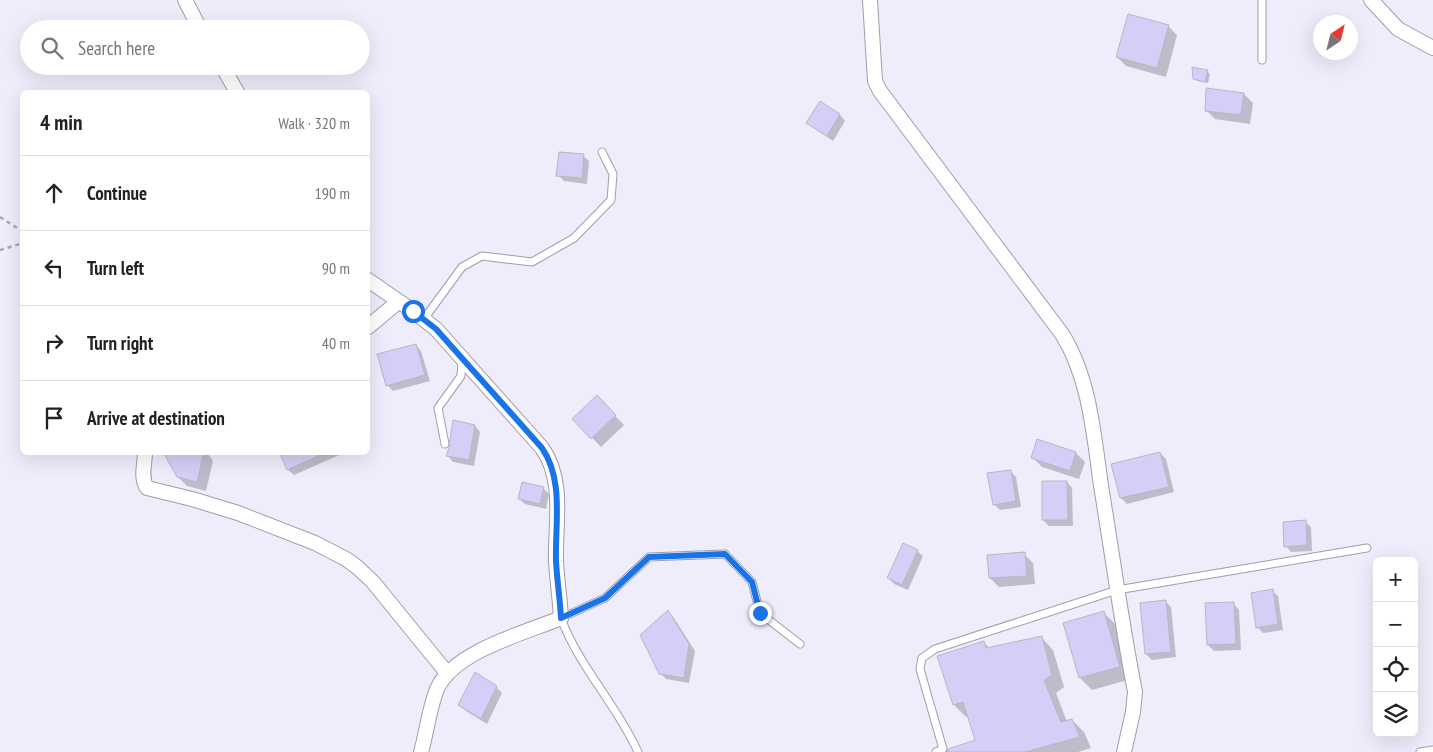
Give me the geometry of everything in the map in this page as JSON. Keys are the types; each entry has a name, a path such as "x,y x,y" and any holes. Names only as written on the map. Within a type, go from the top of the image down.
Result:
{"street":[{"path":"185,0 195,20"},
{"path":"870,0 875,81 880,91 1057,327 1075,356 1088,404 1135,692 1133,712 1124,752"},
{"path":"1371,0 1398,29 1433,48"},
{"path":"227,75 236,90"},
{"path":"370,281 436,329 542,448 549,458 554,471 556,485 556,562 561,618 470,655 447,673 438,687 432,702 421,752"},
{"path":"370,325 398,302"},
{"path":"145,455 143,476 147,488 238,513 315,542 346,558 392,604 447,673"}],"lane":[{"path":"1262,0 1262,60"},
{"path":"424,319 462,267 482,256 532,262 574,238 611,200 613,174 602,152"},
{"path":"445,444 438,408 461,376 462,360"},
{"path":"936,752 943,749 920,669 922,658 935,649 1118,590 1367,548"},
{"path":"638,752 630,735 573,644 561,618 605,598 649,557 725,554 752,582 760,613 800,644"},
{"path":"1420,752 1433,750"}],"path":[{"path":"0,217 20,230"},
{"path":"0,250 20,244"}],"building":[{"path":"1128,14 1169,25 1157,68 1116,57"},
{"path":"1192,67 1208,70 1205,82 1193,79"},
{"path":"1206,88 1244,93 1241,115 1205,111"},
{"path":"820,101 840,114 827,136 806,123"},
{"path":"559,152 584,154 582,178 556,176"},
{"path":"416,344 425,375 386,386 377,354"},
{"path":"597,395 616,415 591,439 572,419"},
{"path":"453,420 475,425 469,460 446,456 450,445"},
{"path":"1037,439 1076,452 1070,471 1031,458"},
{"path":"1160,452 1169,487 1120,498 1111,464"},
{"path":"165,455 203,455 197,482 177,477"},
{"path":"280,455 320,455 287,470"},
{"path":"1011,470 1016,501 993,505 987,473"},
{"path":"1042,481 1067,481 1068,520 1042,520"},
{"path":"522,482 544,487 540,504 518,499"},
{"path":"1306,520 1307,545 1284,547 1283,522"},
{"path":"903,543 918,550 902,585 887,578"},
{"path":"1025,552 1027,576 989,578 987,555"},
{"path":"1273,589 1278,624 1256,628 1251,593"},
{"path":"1166,600 1171,652 1145,654 1140,603"},
{"path":"1234,602 1236,644 1207,645 1205,603"},
{"path":"668,610 689,644 684,678 659,674 640,635"},
{"path":"1104,611 1120,667 1079,678 1063,623"},
{"path":"1042,636 1052,675 1044,680 1061,722 1072,719 1080,737 1025,752 947,752 948,749 975,740 963,702 953,705 937,656 984,641 986,648"},
{"path":"475,672 497,686 481,719 458,705"}],"route":[{"path":"413,311 436,329 549,458 554,471 556,485 556,562 561,618 605,598 649,557 725,554 752,582 760,613"}]}
